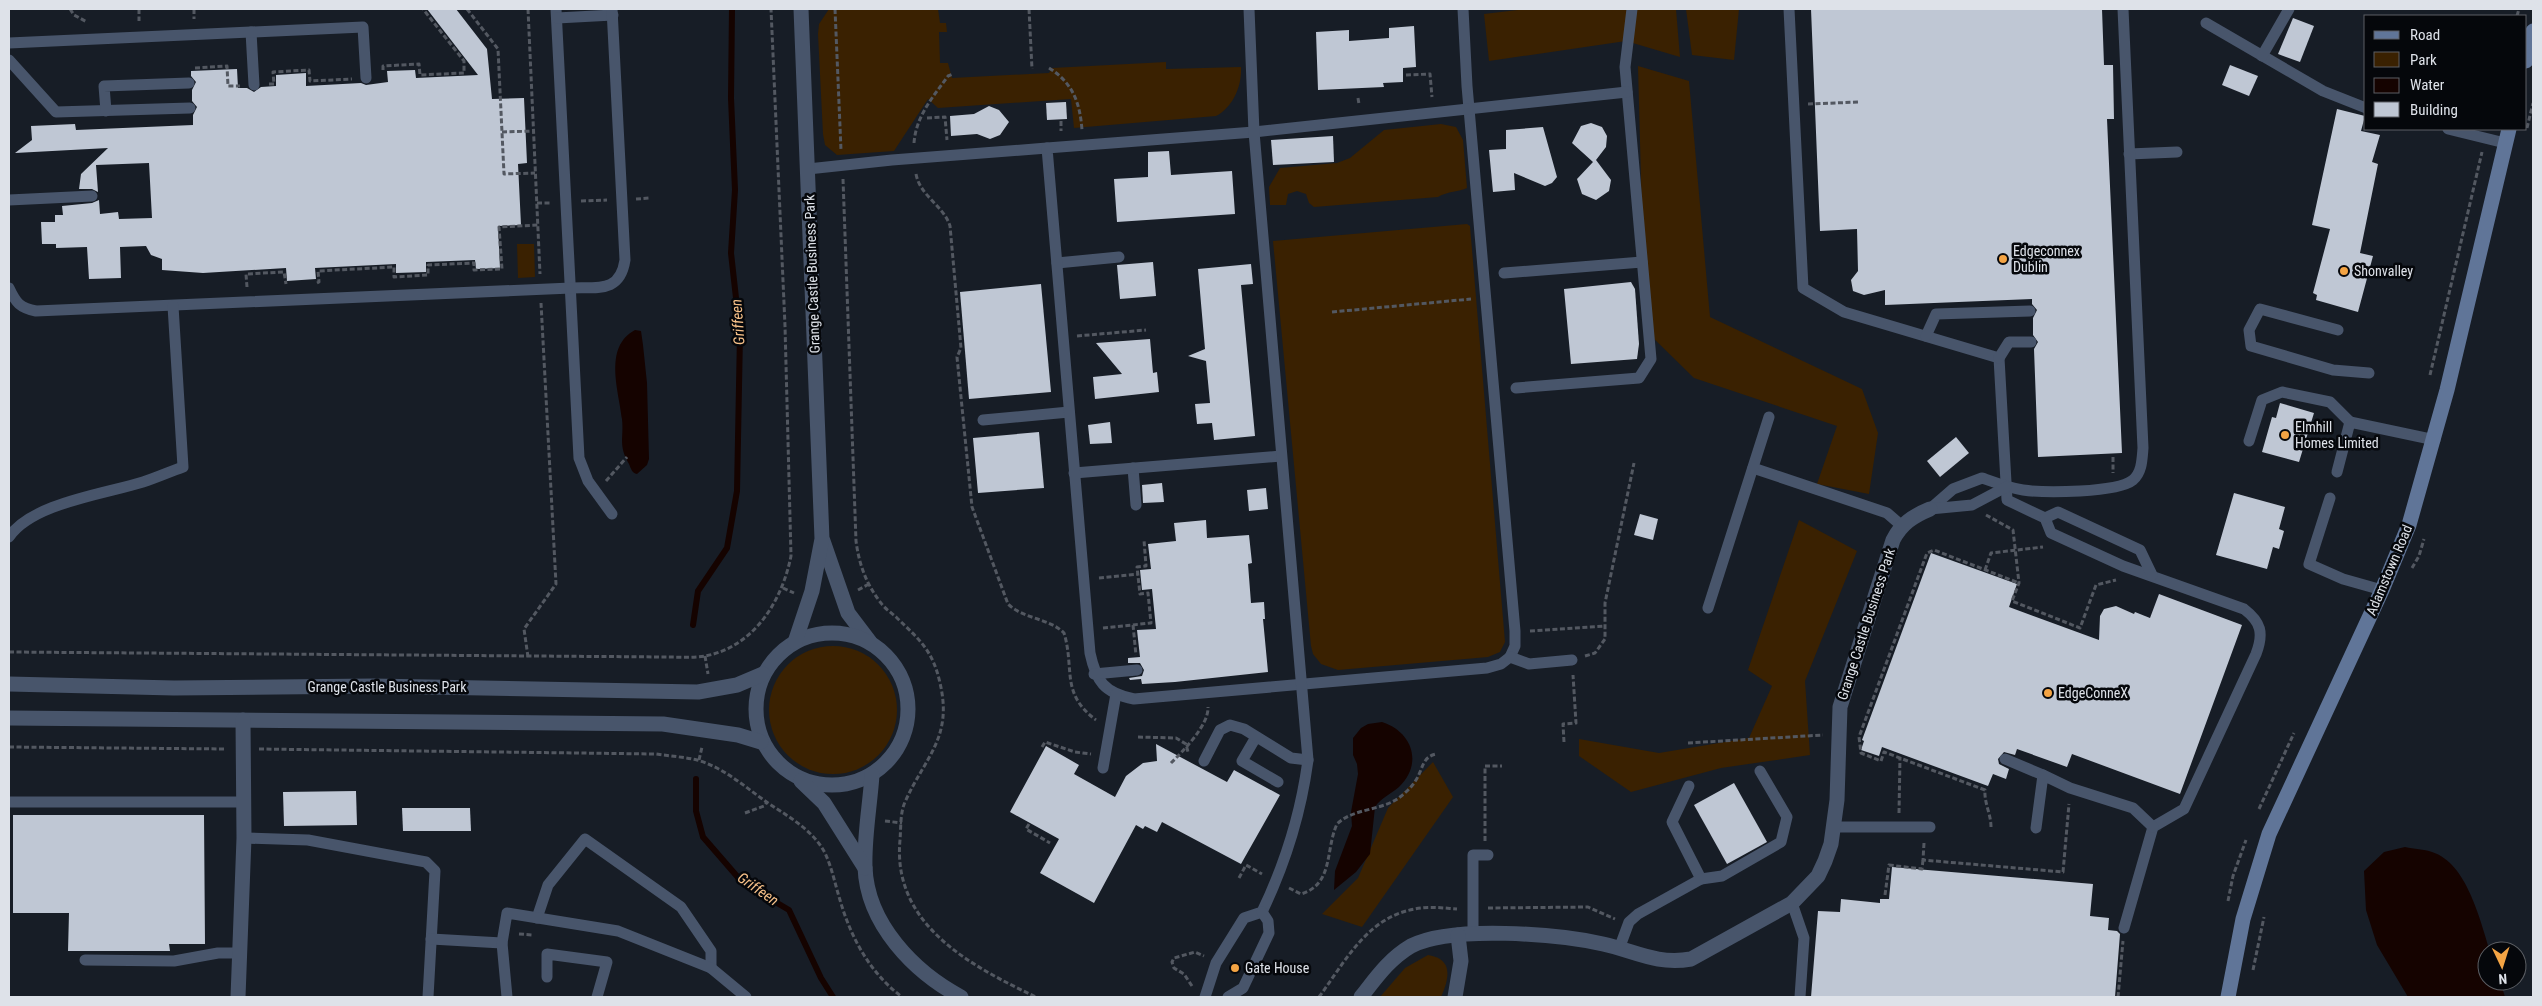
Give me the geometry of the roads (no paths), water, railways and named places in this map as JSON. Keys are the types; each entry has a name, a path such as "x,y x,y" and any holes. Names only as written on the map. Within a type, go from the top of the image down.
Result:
{"main road":[{"path":"2527,57 2533,32"},
{"name":"Adamstown Road","path":"2228,997 2243,919 2268,834 2382,590 2409,525 2435,440 2507,136"}],"street":[{"name":"Grange Castle Business Park","path":"795,642 812,591 822,539 802,9"},
{"name":"Grange Castle Business Park","path":"1361,997 1379,973 1402,952 1422,942 1458,935 1570,938 1656,960 1672,962 1691,959 1792,903 1818,876 1831,844 1834,827 1840,707 1893,540 1902,526 1915,515 1930,509"},
{"name":"Grange Castle Business Park","path":"822,539 848,613 870,642"},
{"path":"799,779 823,786 848,784 872,775 889,761 902,742 908,720 908,697 901,675 888,656 870,642 848,634 825,633 795,642 779,653 764,674 756,693 755,714 761,742 778,764 799,779 824,803 865,868"},
{"name":"Grange Castle Business Park","path":"9,684 174,688 373,686 698,692 737,685 764,674"},
{"path":"9,718 663,724 738,734 761,742"},
{"path":"238,997 245,802 243,720"},
{"path":"872,775 865,868 872,900 882,922 901,950 923,973 961,997"},
{"path":"1455,997 1461,961 1458,935"}],"lane":[{"path":"1205,997 1216,963 1244,918 1262,912 1287,852 1308,760 1254,132 1249,9"},
{"path":"1048,148 1088,629 1094,674 1100,683 1116,694 1134,699 1486,668 1501,664 1510,657 1515,646 1515,631 1463,9"},
{"path":"1516,388 1639,378 1651,359 1625,67 1632,9"},
{"path":"1790,9 1803,288 1844,312 1999,358"},
{"path":"1930,509 1953,489 1982,478 2006,487 2044,492 2114,488 2128,484 2140,470 2143,448 2123,9"},
{"path":"2262,56 2289,9"},
{"path":"9,288 13,298 23,309 36,311 541,290 571,288 608,286 621,276 625,260 612,12 557,13 571,288 579,458 588,481 612,514"},
{"path":"2206,23 2323,91 2364,107"},
{"path":"9,43 363,27 366,78"},
{"path":"250,32 254,85"},
{"path":"9,60 56,112 190,108"},
{"path":"106,110 104,86 189,83"},
{"path":"808,169 1254,132 1627,92"},
{"path":"2452,130 2485,138 2507,136"},
{"path":"2130,154 2178,152"},
{"path":"9,200 92,196"},
{"path":"1057,263 1119,257"},
{"path":"1504,273 1642,262"},
{"path":"9,538 16,527 65,502 142,482 183,467 173,306"},
{"path":"2338,330 2260,309 2249,330 2251,346 2333,370 2369,373"},
{"path":"1926,336 1936,314 2030,311"},
{"path":"2031,342 2009,342 1999,358 2007,500 2045,518 2051,533 2123,566 2244,609 2256,618 2260,632 2256,654 2184,809 2153,826 2124,928"},
{"path":"2249,441 2262,400 2282,392 2330,402 2350,422 2435,440"},
{"path":"983,420 1069,412"},
{"path":"1708,608 1769,417"},
{"path":"2337,472 2350,422"},
{"path":"1074,472 1281,456"},
{"path":"1133,468 1136,505"},
{"path":"1753,468 1887,513 1902,526"},
{"path":"1930,509 1972,506 2006,487"},
{"path":"2330,498 2308,564 2343,579 2382,590"},
{"path":"2045,518 2058,512 2140,550 2152,575"},
{"path":"1510,657 1529,664 1572,660"},
{"path":"1094,674 1137,670"},
{"path":"1103,768 1116,694"},
{"path":"1204,761 1220,730 1225,726 1238,726 1291,758 1308,760"},
{"path":"1256,737 1242,761 1278,782"},
{"path":"2005,759 2070,788 2133,808 2153,826"},
{"path":"1619,949 1629,922 1638,914 1701,879 1722,876 1781,842 1787,817 1760,770"},
{"path":"2036,828 2043,775"},
{"path":"1689,786 1672,822 1701,879"},
{"path":"9,802 245,802"},
{"path":"1834,827 1930,826"},
{"path":"244,838 308,840 426,862 435,871 428,997"},
{"path":"537,918 548,885 585,840 681,907 711,951 711,968"},
{"path":"1473,935 1474,855 1486,855"},
{"path":"1792,903 1804,938 1800,997"},
{"path":"1228,997 1243,988 1269,933 1268,921 1262,912"},
{"path":"507,997 502,943 506,913 618,931 711,968 746,997"},
{"path":"430,939 502,943"},
{"path":"85,960 174,961 218,953 239,954"},
{"path":"547,977 547,954 607,962 597,997"}],"water":[{"path":"635,330 641,331 643,345 647,383 649,459 647,465 637,474 632,470 624,452 622,419 615,370 619,347 625,338"},
{"path":"1382,722 1401,733 1407,741 1411,750 1411,769 1399,787 1375,807 1370,854 1356,872 1334,890 1335,871 1352,826 1351,812 1358,774 1357,764 1353,755 1353,738 1361,728 1368,724"},
{"path":"2405,847 2429,851 2444,858 2454,868 2470,894 2487,941 2477,941 2477,991 2503,991 2505,997 2408,997 2377,945 2366,910 2364,871 2384,852"}],"waterway":[{"name":"Griffeen","path":"693,625 698,591 727,548 737,491 740,334 731,253 735,190 731,98 732,9"},
{"name":"Griffeen","path":"696,779 696,811 703,837 742,882 789,910 821,978 833,997"}],"place":[{"name":"Edgeconnex Dublin","path":"2003,259"},
{"name":"Shonvalley","path":"2344,271"},
{"name":"Elmhill Homes Limited","path":"2285,435"},
{"name":"EdgeConneX","path":"2048,693"},
{"name":"Gate House","path":"1235,968"}]}
